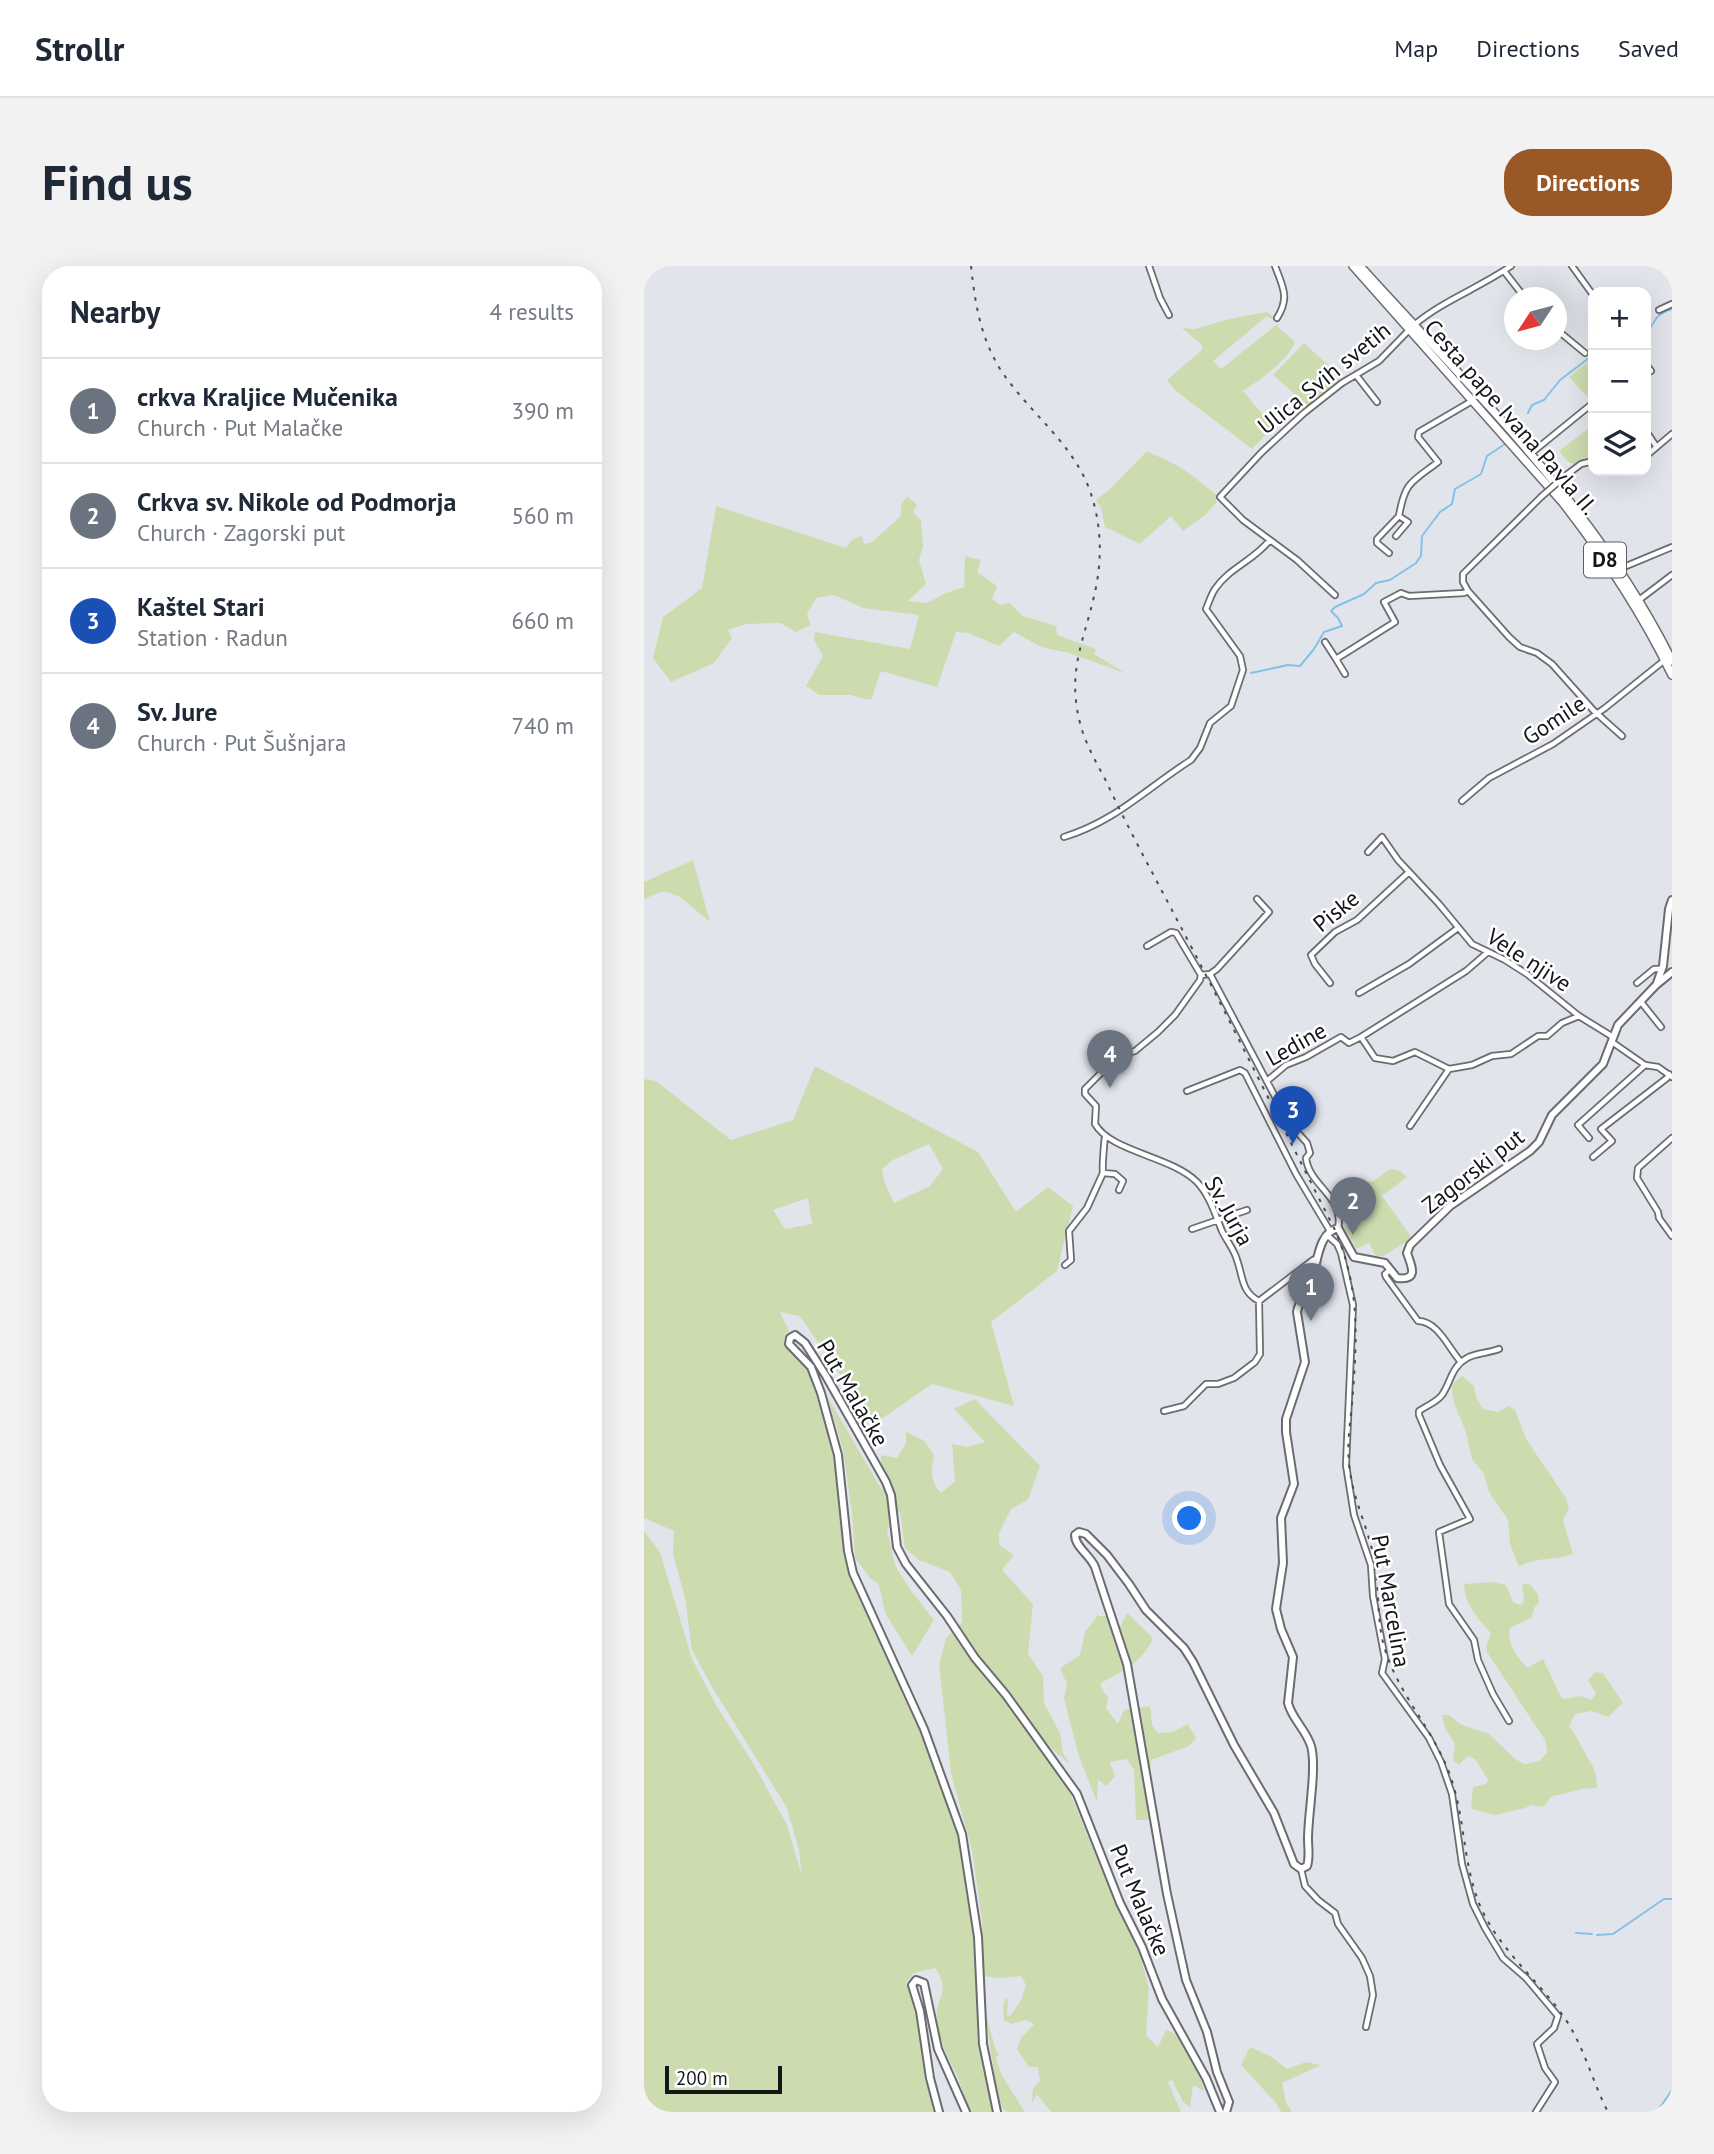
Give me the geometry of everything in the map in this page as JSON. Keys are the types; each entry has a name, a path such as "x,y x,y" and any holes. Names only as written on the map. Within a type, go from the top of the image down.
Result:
{"main road":[{"name":"Cesta pape Ivana Pavla II.","path":"1353,266 1558,485 1619,569 1672,661"},
{"name":"Cesta pape Ivana Pavla II.","path":"1360,266 1472,401 1544,480 1592,541 1639,612 1672,675"},
{"path":"1666,971 1669,909 1672,900"},
{"path":"1666,971 1672,966"},
{"name":"Zagorski put","path":"1390,1270 1398,1278 1411,1275 1413,1266 1408,1252 1410,1245 1450,1206 1539,1142 1552,1115 1603,1064 1618,1025 1666,971"},
{"path":"1301,1869 1308,1863 1312,1757 1307,1736 1287,1703 1293,1657 1276,1609 1283,1563 1281,1518 1294,1484 1286,1419 1305,1362 1297,1312 1313,1277 1317,1259 1332,1231 1354,1257 1379,1260 1390,1270"},
{"name":"Put Malačke","path":"997,2112 983,2044 978,1937 962,1834 924,1728 853,1573 848,1551 838,1455 815,1376 805,1359 789,1344 790,1338 795,1335 805,1343 826,1376 886,1482 891,1495 897,1547 906,1564 1077,1794 1119,1903 1142,1947 1162,1999 1206,2078 1220,2112"},
{"name":"Put Malačke","path":"1226,2112 1229,2102 1182,1964 1167,1894 1127,1664 1095,1567 1089,1555 1076,1543 1074,1537 1077,1533 1086,1534 1107,1555 1146,1610 1184,1648 1239,1755 1274,1813 1294,1864 1301,1869"},
{"path":"939,2112 930,2078 920,2011 912,1985 916,1980 924,1983 938,2049 966,2112"}],"street":[{"path":"1149,266 1169,315"},
{"path":"1275,266 1284,289 1285,306 1277,318"},
{"name":"Ulica Svih svetih","path":"1335,594 1297,560 1243,520 1220,497 1250,463 1304,414 1379,361 1428,313 1511,266"},
{"path":"1572,266 1588,288"},
{"path":"1504,271 1516,287"},
{"path":"1659,310 1672,303"},
{"path":"1567,338 1585,353"},
{"path":"1356,375 1377,402"},
{"path":"1389,553 1377,543 1377,539 1399,516 1402,495 1407,485 1438,462 1418,438 1419,432 1472,401"},
{"path":"1534,451 1588,407"},
{"path":"1651,451 1671,436"},
{"path":"1651,438 1656,446"},
{"path":"1588,462 1581,464 1541,497 1463,574 1462,582 1473,599 1490,613 1509,637 1520,647 1537,653 1552,664 1596,713 1622,736"},
{"path":"1396,536 1408,522 1399,516"},
{"path":"1065,837 1087,830 1121,811 1191,760 1200,748 1210,723 1231,706 1241,679 1240,656 1206,609 1221,581 1259,553 1269,541"},
{"path":"1619,569 1672,547"},
{"path":"1639,600 1672,575"},
{"path":"1336,659 1395,622 1384,602 1401,593 1409,596 1468,591"},
{"path":"1325,642 1345,674"},
{"name":"Gomile","path":"1462,800 1489,778 1553,744 1661,663"},
{"name":"Vele njive","path":"1368,852 1382,837 1472,944 1527,974 1644,1065 1658,1067 1670,1076"},
{"name":"Piske","path":"1330,983 1311,955 1335,932 1357,920 1409,872"},
{"path":"1201,975 1210,974 1217,969 1269,912 1257,899"},
{"path":"1359,993 1409,964 1458,928"},
{"path":"1065,1265 1071,1260 1069,1231 1087,1208 1103,1173 1105,1137 1095,1124 1096,1106 1084,1089 1114,1057 1135,1051 1175,1015 1199,983 1201,975 1176,933 1171,932 1147,946"},
{"path":"1361,1037 1466,971 1488,952"},
{"path":"1637,983 1654,970 1666,971"},
{"path":"1187,1091 1240,1070 1245,1073 1296,1174 1332,1231 1339,1219 1335,1204 1306,1164 1309,1146 1289,1123 1210,974"},
{"path":"1640,1002 1661,1027"},
{"path":"1410,1126 1449,1069 1472,1065 1492,1056 1511,1054 1538,1036 1547,1036 1562,1024 1579,1016"},
{"name":"Ledine","path":"1267,1081 1286,1065 1340,1038 1349,1043 1361,1037 1375,1058 1393,1061 1415,1052 1449,1069"},
{"path":"1589,1138 1578,1125 1644,1065"},
{"path":"1593,1157 1612,1141 1601,1129 1670,1076"},
{"name":"Sv. Jurja","path":"1105,1137 1149,1158 1162,1160 1185,1172 1199,1184 1237,1260 1243,1285 1259,1301"},
{"path":"1672,1138 1638,1168 1637,1178 1672,1236"},
{"path":"1103,1173 1115,1174 1123,1181 1119,1190"},
{"path":"1192,1229 1247,1210"},
{"name":"Put Marcelina","path":"1332,1231 1341,1253 1353,1305 1346,1465 1354,1515 1371,1566 1373,1596 1385,1659 1382,1673 1429,1738 1441,1762 1452,1794 1462,1864 1473,1904 1485,1928 1503,1958 1526,1978 1558,2016 1554,2028 1537,2044 1545,2068 1555,2082 1536,2112"},
{"path":"1164,1411 1184,1406 1206,1384 1218,1384 1234,1378 1255,1362 1259,1354 1259,1301 1312,1259 1317,1259"},
{"path":"1390,1270 1385,1274 1386,1277 1418,1321 1426,1321 1438,1331 1461,1362"},
{"path":"1499,1349 1469,1356 1461,1362 1451,1374 1440,1398 1419,1411 1419,1415 1440,1465 1470,1519 1439,1532 1449,1604 1474,1640 1478,1660 1493,1694 1510,1721"},
{"path":"1301,1869 1306,1886 1335,1913 1338,1924 1362,1958 1370,1976 1373,1994 1366,2027"}],"green space":[{"path":"1267,312 1273,317 1271,319 1267,316 1213,361 1221,369 1276,325 1295,342 1280,363 1243,391 1273,427 1252,449 1176,391 1167,380 1202,350 1202,345 1182,328 1195,329"},
{"path":"1304,343 1342,378 1308,406 1273,375"},
{"path":"1588,362 1588,398 1569,377"},
{"path":"1588,429 1588,459 1575,465 1567,461 1559,451"},
{"path":"1147,451 1187,472 1217,495 1217,502 1204,516 1183,531 1171,516 1140,544 1105,527 1101,508 1096,500"},
{"path":"907,496 917,505 913,512 921,520 923,546 919,560 926,584 908,601 927,603 964,587 965,556 981,560 977,572 997,586 992,599 1000,605 1009,603 1023,616 1056,626 1057,635 1096,649 1094,654 1125,673 1069,653 1041,647 1014,632 999,646 968,633 956,632 937,687 881,671 871,700 850,695 819,695 806,686 823,656 814,640 815,632 910,649 919,615 863,608 834,595 816,598 807,614 811,625 796,632 780,623 746,624 728,630 732,638 714,663 671,682 653,658 663,617 702,588 716,506 846,548 853,539 862,536 864,544 872,542 901,516 901,505"},
{"path":"693,860 710,922 680,897 664,891 644,899 644,882"},
{"path":"815,1066 978,1152 1016,1212 1048,1187 1073,1206 1057,1271 991,1322 1014,1406 932,1384 874,1424 800,1316 780,1312 789,1331 784,1339 786,1344 810,1373 836,1460 847,1567 927,1747 958,1835 975,1943 979,2047 994,2112 970,2112 944,2049 937,2019 943,1988 935,1968 914,1973 906,1982 920,2020 937,2112 644,2112 644,1531 660,1552 692,1659 787,1825 802,1876 799,1850 787,1808 692,1650 685,1598 673,1554 674,1531 644,1518 644,1079 656,1081 731,1140 793,1120","holes":["929,1144 943,1169 930,1186 894,1203 885,1184 882,1169 893,1160","808,1198 812,1224 785,1229 773,1210"]},
{"path":"1391,1169 1400,1171 1407,1177 1382,1196 1412,1238 1383,1256 1376,1256 1369,1243 1356,1249 1345,1228 1355,1223 1338,1189 1373,1181"},
{"path":"1462,1376 1474,1386 1476,1397 1483,1409 1498,1412 1509,1406 1515,1410 1526,1439 1566,1498 1569,1508 1563,1520 1573,1554 1532,1561 1519,1567 1510,1544 1508,1520 1489,1492 1484,1474 1472,1459 1466,1432 1454,1403 1451,1385"},
{"path":"828,1398 882,1490 881,1455 897,1458 906,1443 906,1432 925,1441 934,1456 932,1476 941,1493 955,1481 952,1444 967,1447 985,1442 954,1409 975,1399 1040,1466 1028,1500 1011,1509 999,1533 999,1545 1014,1555 1002,1570 1033,1604 1028,1654 1043,1676 1044,1703 1060,1733 1063,1753 1070,1764 1024,1726 1070,1793 1119,1913 1139,1952 1149,1988 1146,2035 1158,2047 1166,2030 1179,2035 1201,2080 1204,2091 1193,2085 1190,2107 1183,2102 1172,2080 1168,2082 1181,2112 1051,2112 1037,2094 1032,2103 1033,2088 1040,2081 1038,2067 1029,2067 1017,2049 1021,2038 1034,2024 1026,2020 1012,2024 1004,2020 1003,2007 1006,1998 1007,2016 1011,2015 1021,2000 1026,1985 1021,1976 983,1976 982,1921 972,1850 951,1773 939,1665 946,1638 962,1622 961,1590 950,1572 919,1560 905,1548 900,1511 887,1530 895,1565 934,1620 912,1656 885,1613 879,1585 855,1558 843,1450"},
{"path":"1492,1582 1506,1585 1513,1602 1520,1605 1524,1601 1522,1585 1529,1583 1538,1595 1539,1603 1534,1608 1532,1617 1510,1628 1509,1634 1516,1655 1527,1668 1543,1659 1562,1699 1582,1696 1591,1700 1596,1694 1588,1680 1595,1672 1603,1673 1623,1703 1608,1717 1592,1711 1575,1714 1569,1726 1594,1768 1597,1788 1552,1796 1543,1807 1531,1805 1495,1815 1471,1809 1473,1787 1489,1781 1475,1759 1468,1756 1459,1765 1453,1760 1455,1744 1445,1728 1442,1715 1449,1715 1460,1724 1489,1734 1524,1764 1540,1761 1547,1752 1545,1740 1487,1652 1486,1646 1491,1633 1469,1605 1464,1584"},
{"path":"1127,1613 1153,1638 1138,1660 1100,1684 1108,1697 1106,1708 1118,1724 1124,1710 1150,1706 1152,1725 1158,1733 1173,1732 1188,1724 1196,1738 1189,1746 1151,1760 1149,1820 1136,1820 1134,1770 1127,1759 1110,1762 1115,1776 1107,1786 1098,1780 1097,1802 1079,1757 1064,1698 1067,1684 1060,1668 1080,1655 1085,1632 1097,1616 1113,1616 1120,1627"},
{"path":"984,2007 999,2054 996,2058 1002,2076 1025,2112 1007,2112 999,2105"},
{"path":"1250,2047 1270,2056 1287,2069 1306,2062 1321,2065 1282,2083 1286,2103 1292,2112 1281,2112 1241,2065"}],"waterway":[{"path":"1651,326 1657,317 1672,309"},
{"path":"1528,413 1532,405 1544,400 1560,380 1588,359"},
{"path":"1251,673 1288,665 1300,666 1324,632 1342,626 1331,611 1335,607 1364,594 1376,583 1390,580 1416,563 1421,556 1422,536 1440,512 1452,504 1455,489 1481,474 1487,456 1505,444"},
{"path":"1597,1935 1613,1934 1664,1899 1672,1899"},
{"path":"1576,1933 1592,1934"},
{"path":"1657,2112 1672,2090"}],"railway":[{"path":"971,266 980,321 995,360 1014,388 1075,462 1085,479 1095,508 1100,542 1098,576 1079,654 1075,686 1076,703 1085,738 1343,1250 1353,1293 1356,1336 1349,1440 1350,1475 1374,1559 1380,1628 1387,1655 1446,1765 1457,1800 1470,1873 1481,1908 1508,1951 1571,2028 1608,2112"}],"place":[{"name":"Sv. Jure","path":"1110,1088"},
{"name":"Kaštel Stari","path":"1293,1144"},
{"name":"Crkva sv. Nikole od Podmorja","path":"1353,1235"},
{"name":"crkva Kraljice Mučenika","path":"1311,1321"}]}
